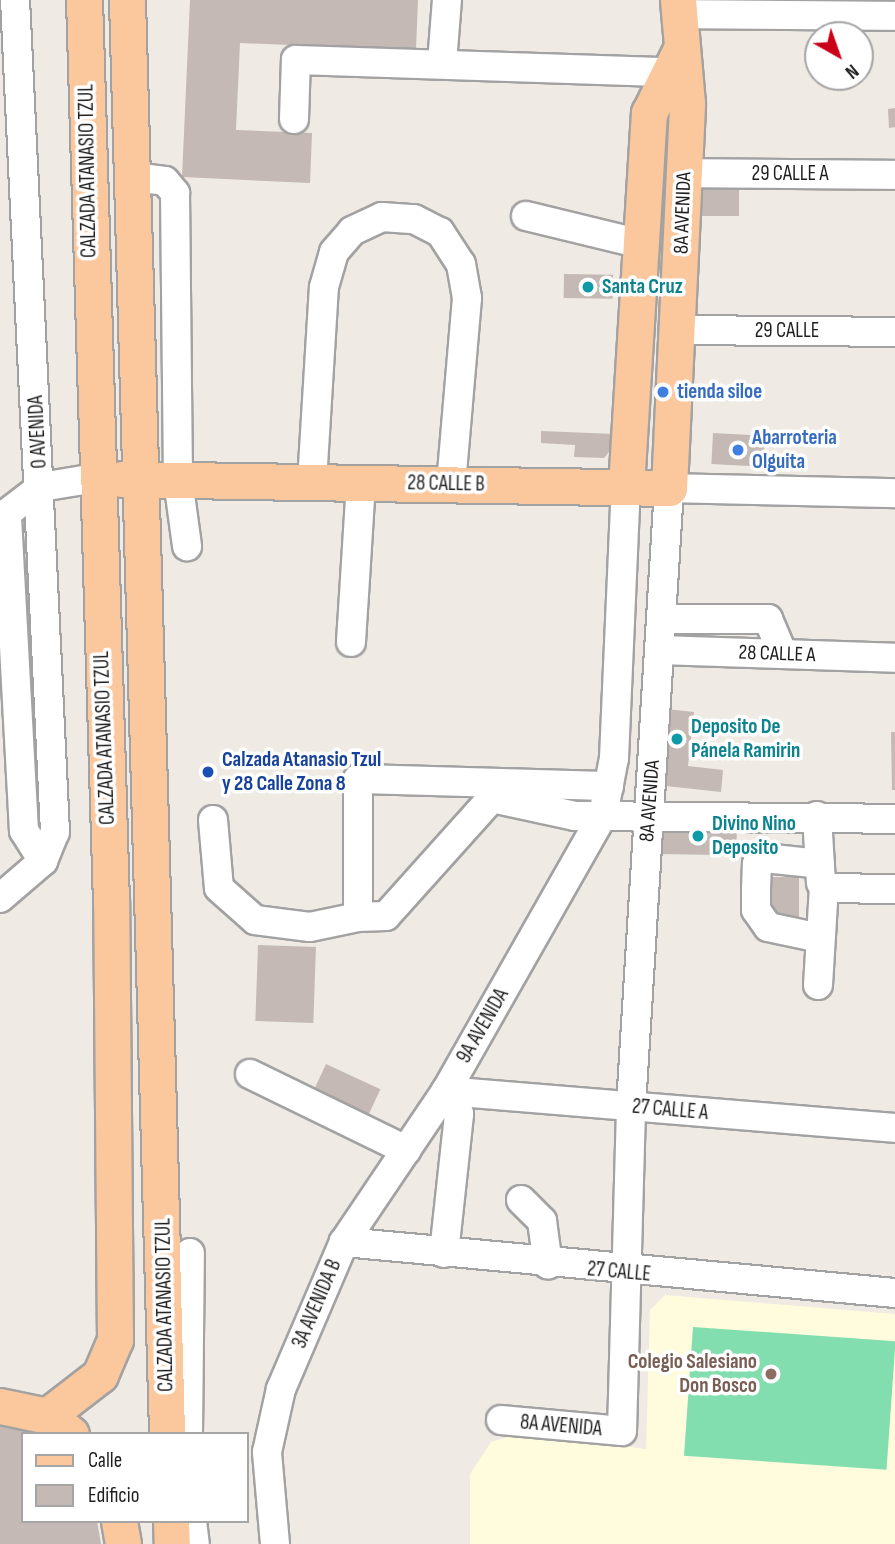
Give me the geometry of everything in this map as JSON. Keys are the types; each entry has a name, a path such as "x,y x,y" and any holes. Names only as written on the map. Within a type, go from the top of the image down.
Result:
{"main road":[{"name":"CALZADA ATANASIO TZUL","path":"59,1425 100,1375 115,1340 111,917 84,0"},
{"name":"CALZADA ATANASIO TZUL","path":"127,0 143,479 167,1432"},
{"name":"8A AVENIDA","path":"669,488 685,173 678,65 679,7"},
{"name":"8A AVENIDA","path":"626,487 649,113 678,65"},
{"name":"28 CALLE B","path":"96,478 669,488"},
{"path":"0,1406 59,1425"},
{"path":"119,1523 124,1544"},
{"path":"171,1523 172,1544"}],"street":[{"name":"0 AVENIDA","path":"0,898 43,861 55,832 41,487 15,0"},
{"path":"442,63 447,0"},
{"path":"679,7 895,16"},
{"path":"294,119 296,60 678,65"},
{"name":"29 CALLE A","path":"685,173 895,175"},
{"path":"133,177 165,181 175,193 178,480 187,547"},
{"path":"526,216 642,244"},
{"path":"312,482 324,287 334,252 352,231 382,217 414,219 440,232 461,264 467,298 451,484"},
{"name":"29 CALLE","path":"678,330 895,331"},
{"name":"28 CALLE B","path":"43,861 24,831 7,513 41,487 96,478"},
{"path":"351,642 361,483"},
{"name":"8A AVENIDA","path":"603,816 609,786 626,487"},
{"name":"28 CALLE B","path":"669,488 895,494"},
{"name":"8A AVENIDA","path":"501,1420 622,1431 623,1273 631,1107 669,488"},
{"path":"661,619 768,619 783,654"},
{"name":"28 CALLE A","path":"659,650 895,658"},
{"path":"358,917 353,786 358,779 567,800 603,816 817,816 895,819"},
{"path":"213,820 219,888 255,920 310,927 358,917 386,916 492,798 567,800 609,786"},
{"name":"9A AVENIDA","path":"446,1091 603,816"},
{"path":"817,816 821,878 818,985"},
{"path":"820,938 768,927 755,910 757,864 764,858 821,878 895,889"},
{"path":"250,1074 406,1150"},
{"path":"444,1253 459,1114 446,1091"},
{"name":"27 CALLE A","path":"446,1091 895,1128"},
{"name":"3A AVENIDA B","path":"275,1544 267,1452 281,1389 344,1242 446,1091"},
{"path":"521,1200 542,1221 548,1265"},
{"name":"27 CALLE","path":"344,1242 623,1273 895,1293"},
{"path":"188,1432 190,1253"},
{"path":"192,1523 195,1544"}],"shaded area":[{"name":"Colegio Salesiano Don Bosco","path":"665,1295 895,1314 895,1544 470,1544 470,1474 491,1442 521,1433 646,1449 650,1310"}],"green space":[{"path":"693,1327 895,1341 887,1470 684,1456"}],"building":[{"path":"190,0 418,0 416,50 240,43 236,130 312,133 310,183 182,177"},
{"path":"895,108 895,127 889,128 888,109"},
{"path":"708,178 739,178 739,216 697,216 697,190"},
{"name":"Santa Cruz","path":"564,274 613,275 613,299 564,298"},
{"path":"541,431 615,434 614,446 604,458 574,457 575,445 541,443"},
{"name":"Abarroteria Olguita","path":"713,433 765,436 763,467 711,464"},
{"name":"Deposito De Pánela Ramirin","path":"666,709 694,712 688,766 723,770 721,792 657,785"},
{"path":"891,732 895,732 895,790 892,790"},
{"name":"Divino Nino Deposito","path":"659,817 737,818 736,855 658,854"},
{"path":"764,877 799,877 799,918 764,918"},
{"path":"258,945 316,947 313,1023 255,1021"},
{"path":"326,1064 380,1089 364,1124 310,1098"},
{"path":"0,1424 42,1432 21,1432 21,1523 97,1523 101,1544 0,1544"}],"place":[{"name":"Santa Cruz","path":"588,287"},
{"name":"tienda siloe","path":"663,392"},
{"name":"Abarroteria Olguita","path":"738,450"},
{"name":"Deposito De Pánela Ramirin","path":"677,739"},
{"name":"Calzada Atanasio Tzul y 28 Calle Zona 8","path":"208,772"},
{"name":"Divino Nino Deposito","path":"698,836"},
{"name":"Colegio Salesiano Don Bosco","path":"771,1374"}]}
